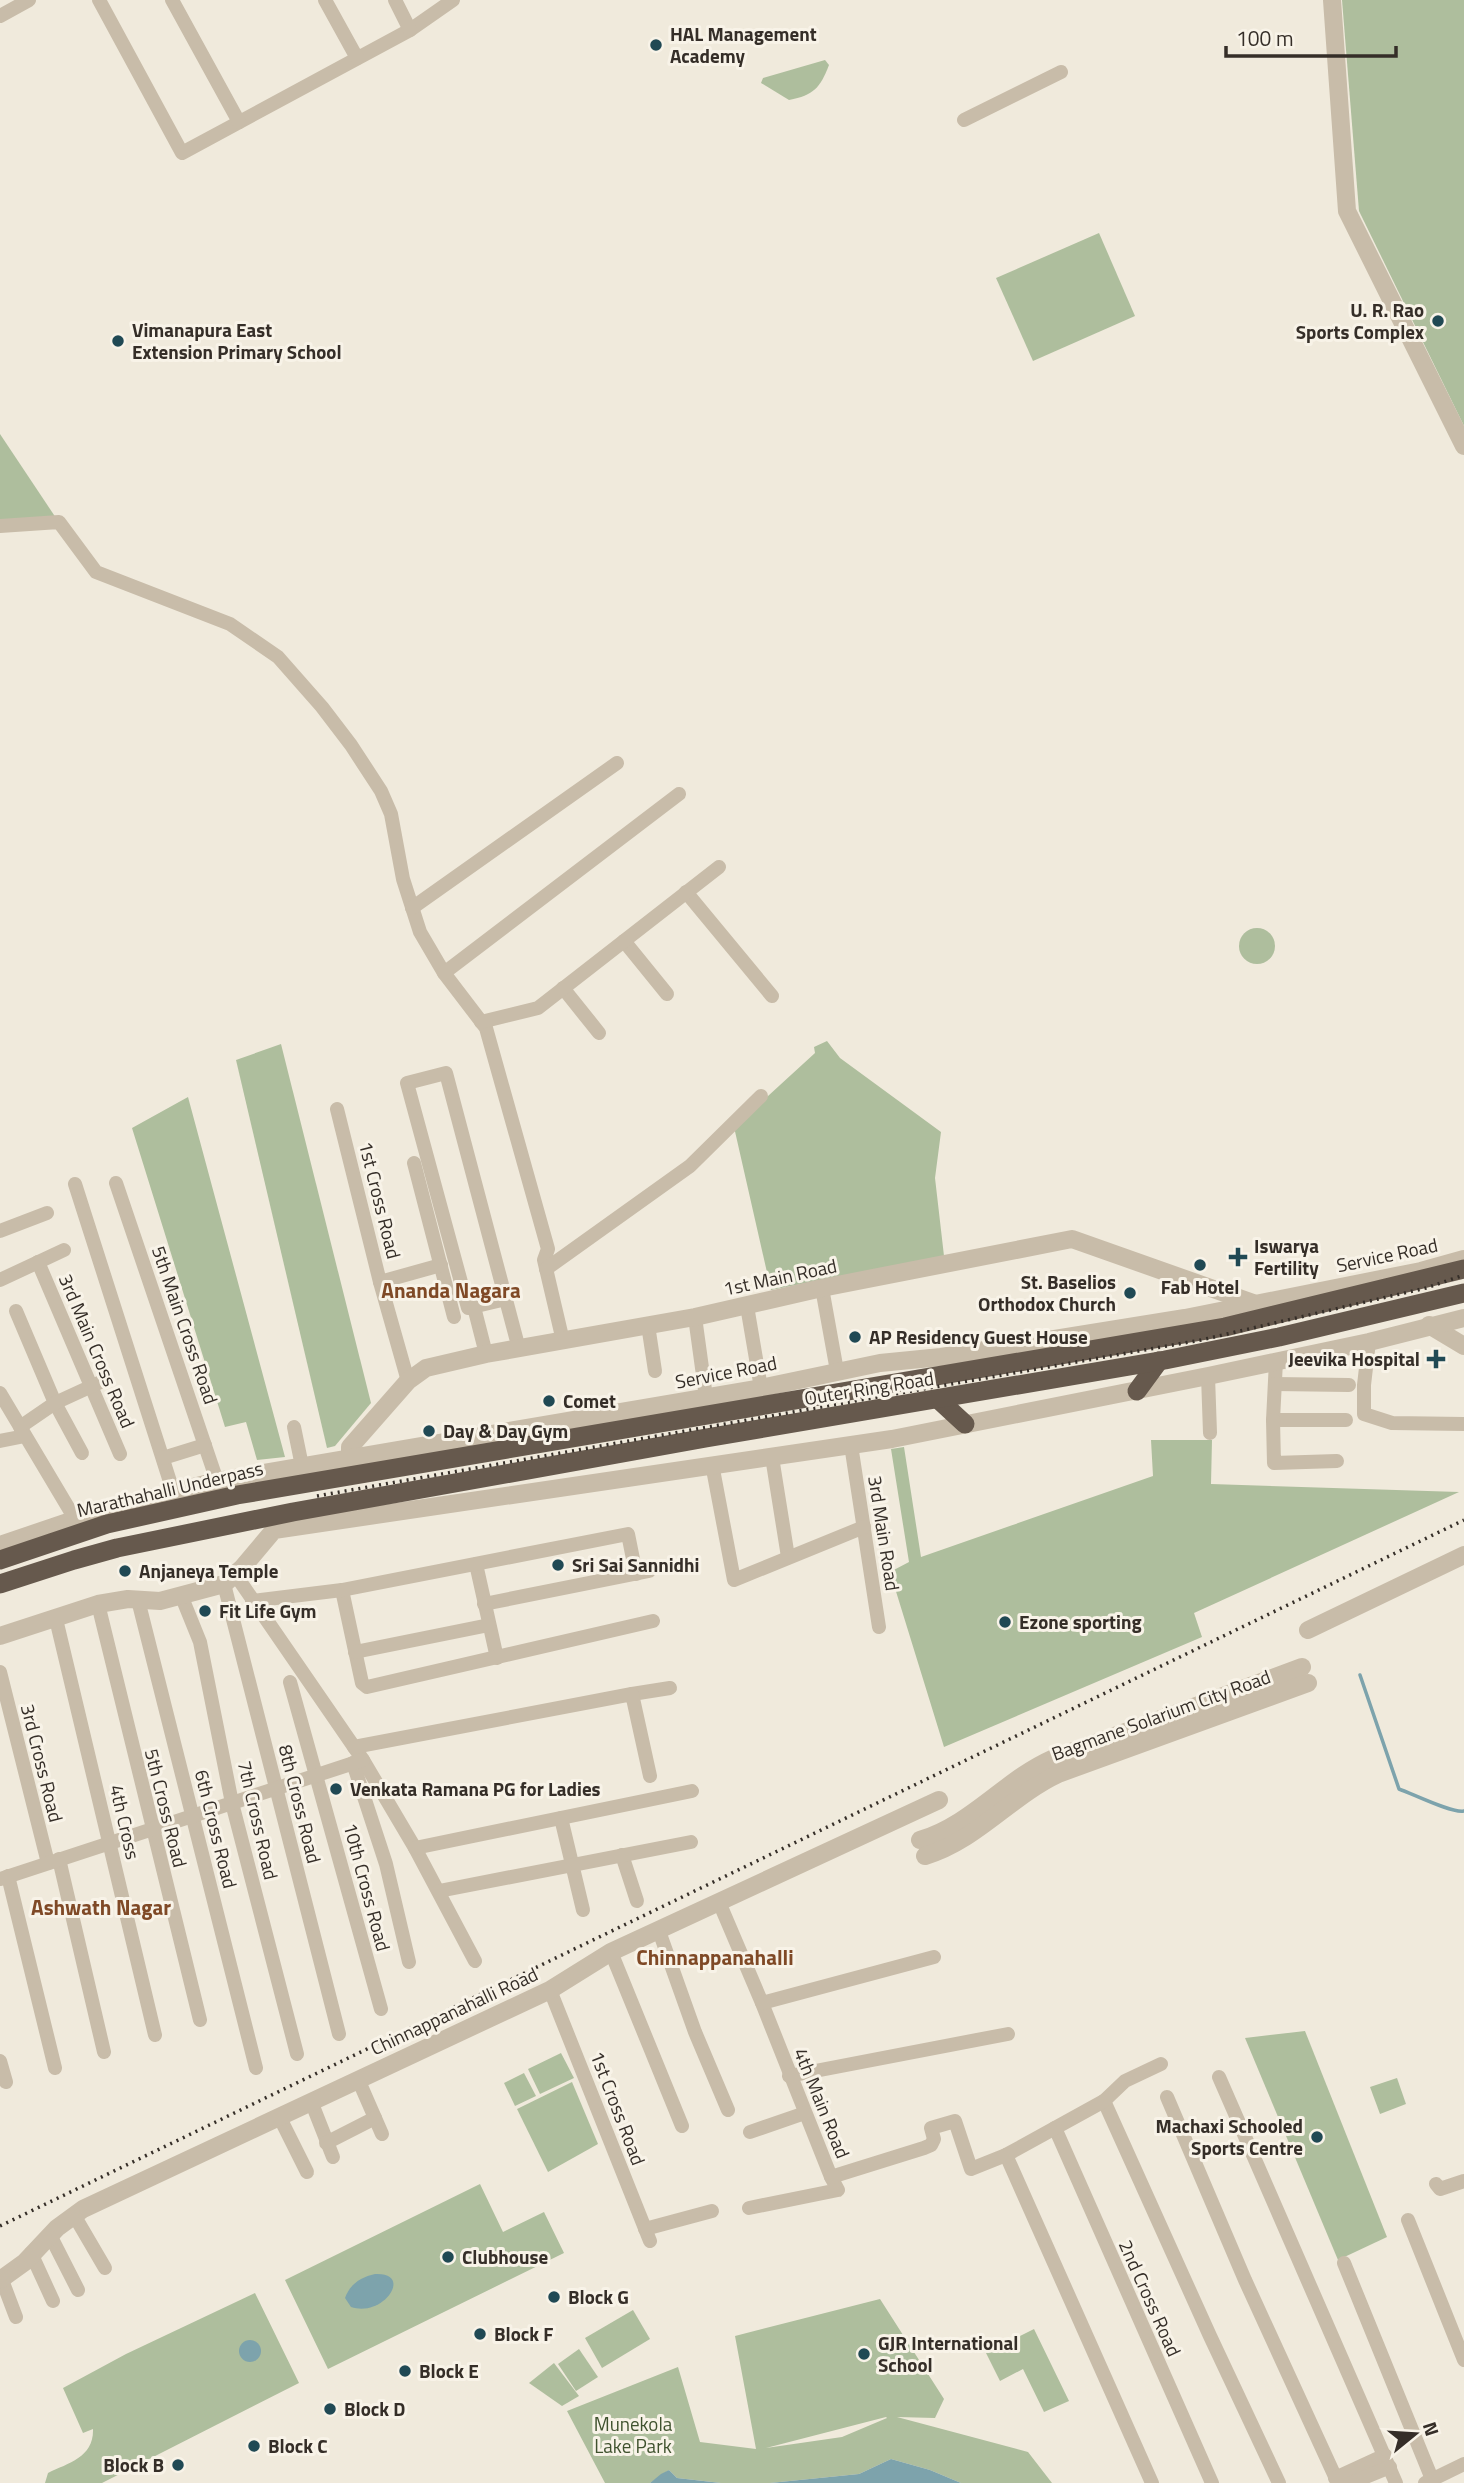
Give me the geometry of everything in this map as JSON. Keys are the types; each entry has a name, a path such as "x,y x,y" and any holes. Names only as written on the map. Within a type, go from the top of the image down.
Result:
{"highway":[{"name":"Outer Ring Road","path":"351,1467 1225,1327 1464,1269"},
{"name":"Outer Ring Road","path":"277,1523 706,1438 1159,1361 1279,1337 1464,1293"},
{"path":"1137,1391 1159,1361"},
{"path":"939,1400 965,1424"},
{"name":"Marathahalli Underpass","path":"0,1560 107,1524 351,1467"},
{"path":"0,1584 117,1548 277,1523"}],"street":[{"path":"99,0 182,153 410,30 453,0"},
{"path":"172,0 239,122"},
{"path":"325,0 357,58"},
{"path":"395,0 410,30"},
{"path":"1332,0 1347,211 1464,446"},
{"path":"0,16 20,2"},
{"path":"964,120 1061,72"},
{"path":"0,526 59,522 96,572 230,624 278,657 322,706 381,791 391,814 403,879 420,932 444,973 486,1028 548,1249 544,1260 563,1341"},
{"path":"412,908 617,763"},
{"path":"444,973 679,794"},
{"path":"481,1022 538,1008 719,867"},
{"path":"686,892 772,996"},
{"path":"624,941 667,994"},
{"path":"563,988 598,1033"},
{"path":"506,1299 468,1308 407,1083 446,1073 506,1299 519,1349"},
{"path":"546,1269 690,1166 761,1096"},
{"name":"1st Cross Road","path":"337,1109 408,1381"},
{"path":"414,1163 454,1317"},
{"name":"5th Main Cross Road","path":"116,1183 217,1480"},
{"path":"75,1184 173,1491"},
{"path":"0,1231 47,1213"},
{"name":"1st Main Road","path":"351,1467 350,1447 408,1381 426,1368 486,1354 695,1317 822,1288 1072,1239 1254,1303"},
{"path":"0,1280 64,1250"},
{"name":"Service Road","path":"0,1545 75,1519 217,1480 302,1465 351,1467 880,1363 941,1357 1153,1323 1420,1271 1464,1259"},
{"name":"3rd Main Cross Road","path":"38,1262 120,1454"},
{"path":"380,1282 441,1265"},
{"path":"822,1288 837,1371"},
{"path":"747,1306 761,1388"},
{"path":"474,1307 486,1354"},
{"path":"16,1311 55,1403 82,1453"},
{"path":"695,1317 706,1397"},
{"path":"0,1636 98,1604 160,1601 229,1579 277,1523 851,1445 1137,1391 1369,1342 1464,1318"},
{"path":"648,1325 655,1371"},
{"path":"1429,1325 1464,1346"},
{"path":"1369,1342 1364,1414 1392,1423 1464,1424"},
{"path":"1276,1361 1274,1463 1337,1461"},
{"path":"1208,1376 1210,1433"},
{"path":"0,1441 22,1432 55,1403 105,1380"},
{"path":"1275,1384 1349,1385"},
{"path":"0,1393 75,1519"},
{"path":"1273,1420 1346,1420"},
{"path":"294,1427 302,1465"},
{"path":"163,1458 205,1445"},
{"name":"3rd Main Road","path":"851,1445 879,1627"},
{"path":"772,1457 788,1557"},
{"path":"712,1464 734,1580 864,1527"},
{"path":"252,1601 342,1590 628,1535 643,1572 484,1604"},
{"path":"1308,1630 1464,1555"},
{"path":"476,1564 497,1658"},
{"path":"229,1579 252,1601 354,1747 410,1962"},
{"name":"8th Cross Road","path":"229,1579 275,1789 339,2034"},
{"path":"342,1590 362,1683 367,1687 653,1621"},
{"name":"7th Cross Road","path":"181,1595 200,1642 232,1803 297,2054"},
{"name":"6th Cross Road","path":"138,1600 256,2068"},
{"name":"5th Cross Road","path":"98,1604 151,1829 200,2020"},
{"name":"4th Cross","path":"56,1619 155,2035"},
{"path":"355,1652 489,1625"},
{"name":"3rd Cross Road","path":"0,1672 104,2052"},
{"name":"Bagmane Solarium City Road","path":"923,1848 956,1845 1058,1774 1305,1675"},
{"name":"10th Cross Road","path":"290,1682 380,2009"},
{"path":"354,1747 670,1688"},
{"path":"632,1694 650,1776"},
{"path":"55,2068 4,1877 358,1762"},
{"path":"358,1762 415,1848 475,1961"},
{"path":"415,1848 692,1791"},
{"name":"Chinnappanahalli Road","path":"1,2280 25,2262 31,2253 74,2215 167,2168 281,2118 311,2101 550,1990 611,1952 939,1800"},
{"path":"561,1818 583,1910"},
{"path":"439,1891 691,1842"},
{"path":"622,1855 637,1901"},
{"name":"4th Main Road","path":"719,1902 831,2177 931,2145 934,2140 931,2128 955,2121 971,2169 1006,2155"},
{"path":"659,1931 695,2032 728,2110"},
{"path":"611,1952 682,2126"},
{"path":"762,2003 934,1957"},
{"name":"1st Cross Road","path":"550,1990 648,2235 712,2211"},
{"path":"789,2076 1008,2034"},
{"path":"0,2062 6,2082"},
{"path":"1152,2483 1006,2155 1104,2101 1125,2081 1161,2064"},
{"path":"1219,2077 1396,2483"},
{"path":"358,2079 382,2134"},
{"path":"1167,2097 1336,2480 1388,2461"},
{"path":"311,2101 333,2157"},
{"path":"1104,2101 1279,2483"},
{"path":"751,2132 805,2113"},
{"path":"281,2118 307,2172"},
{"path":"326,2143 375,2118"},
{"name":"2nd Cross Road","path":"1055,2128 1212,2483"},
{"path":"749,2207 838,2190 831,2177"},
{"path":"1436,2184 1440,2189 1464,2180"},
{"path":"74,2215 105,2268"},
{"path":"1408,2220 1464,2360"},
{"path":"50,2235 78,2290"},
{"path":"31,2253 53,2301"},
{"path":"1344,2263 1428,2481 1464,2464"},
{"path":"1,2280 16,2317"},
{"path":"1352,2483 1388,2461"}],"green space":[{"path":"1342,0 1464,0 1464,426 1359,211"},
{"path":"825,60 829,65 822,79 815,89 805,96 789,100 761,83 763,78"},
{"path":"1099,233 1135,316 1033,361 996,278"},
{"path":"0,434 56,518 0,520"},
{"path":"1257,928 1270,933 1275,946 1270,959 1257,964 1244,959 1239,946 1244,933"},
{"path":"827,1041 840,1058 941,1132 935,1178 944,1256 771,1290 734,1127 815,1053 814,1047"},
{"path":"281,1044 371,1403 335,1446 327,1448 236,1060"},
{"path":"188,1097 285,1457 257,1460 246,1422 225,1427 132,1128"},
{"path":"1151,1440 1212,1440 1211,1484 1459,1492 1194,1613 1202,1637 944,1747 890,1572 909,1562 891,1449 904,1447 921,1557 1153,1476"},
{"name":"Machaxi Schooled Sports Centre","path":"1305,2031 1387,2237 1338,2260 1245,2038"},
{"path":"561,2053 574,2078 540,2094 528,2069"},
{"path":"524,2073 536,2096 515,2106 504,2083"},
{"path":"1397,2078 1406,2104 1380,2114 1370,2087"},
{"path":"572,2082 598,2144 548,2172 517,2109"},
{"path":"480,2184 503,2232 544,2212 564,2253 328,2369 285,2280"},
{"path":"255,2293 299,2383 102,2483 45,2483 48,2473 85,2453 92,2439 93,2429 83,2433 63,2388 126,2354"},
{"name":"Munekola Lake Park","path":"880,2299 944,2399 935,2418 897,2417 1028,2452 1052,2483 961,2483 930,2470 891,2459 859,2474 770,2483 721,2483 677,2478 669,2470 650,2483 605,2483 567,2411 678,2367 700,2442 756,2449 735,2336","holes":["887,2418 842,2437 766,2448"]},
{"path":"633,2310 650,2339 602,2368 585,2338"},
{"path":"1034,2329 1069,2401 1044,2412 1023,2369 1000,2381 986,2353"},
{"path":"579,2349 598,2377 576,2391 558,2364"},
{"path":"554,2363 579,2396 562,2406 529,2383"}],"water":[{"path":"375,2274 387,2275 392,2280 390,2294 374,2306 363,2309 351,2307 345,2298 350,2289 361,2279"},
{"path":"250,2340 258,2343 261,2351 258,2359 250,2362 242,2359 239,2351 242,2343"},
{"path":"891,2459 930,2470 961,2483 770,2483 859,2474"},
{"path":"669,2470 677,2478 721,2483 650,2483"}],"waterway":[{"path":"1360,1675 1399,1789 1442,1807 1464,1811"}],"railway":[{"path":"317,1496 1201,1340 1426,1288 1464,1275"},
{"path":"0,2226 1464,1520"}],"place":[{"name":"HAL Management Academy","path":"656,45"},
{"name":"U. R. Rao Sports Complex","path":"1438,321"},
{"name":"Vimanapura East Extension Primary School","path":"118,341"},
{"name":"Iswarya Fertility","path":"1238,1257"},
{"name":"Fab Hotel","path":"1200,1265"},
{"name":"St. Baselios Orthodox Church","path":"1130,1293"},
{"name":"AP Residency Guest House","path":"855,1337"},
{"name":"Jeevika Hospital","path":"1436,1359"},
{"name":"Comet","path":"549,1401"},
{"name":"Day & Day Gym","path":"429,1431"},
{"name":"Sri Sai Sannidhi","path":"558,1565"},
{"name":"Anjaneya Temple","path":"125,1571"},
{"name":"Fit Life Gym","path":"205,1611"},
{"name":"Ezone sporting","path":"1005,1622"},
{"name":"Venkata Ramana PG for Ladies","path":"336,1789"},
{"name":"Machaxi Schooled Sports Centre","path":"1317,2137"},
{"name":"Clubhouse","path":"448,2257"},
{"name":"Block G","path":"554,2297"},
{"name":"Block F","path":"480,2334"},
{"name":"GJR International School","path":"864,2354"},
{"name":"Block E","path":"405,2371"},
{"name":"Block D","path":"330,2409"},
{"name":"Block C","path":"254,2446"},
{"name":"Block B","path":"178,2465"}],"district":[{"name":"Ananda Nagara","path":"451,1291"},
{"name":"Ashwath Nagar","path":"101,1908"},
{"name":"Chinnappanahalli","path":"715,1958"}]}
